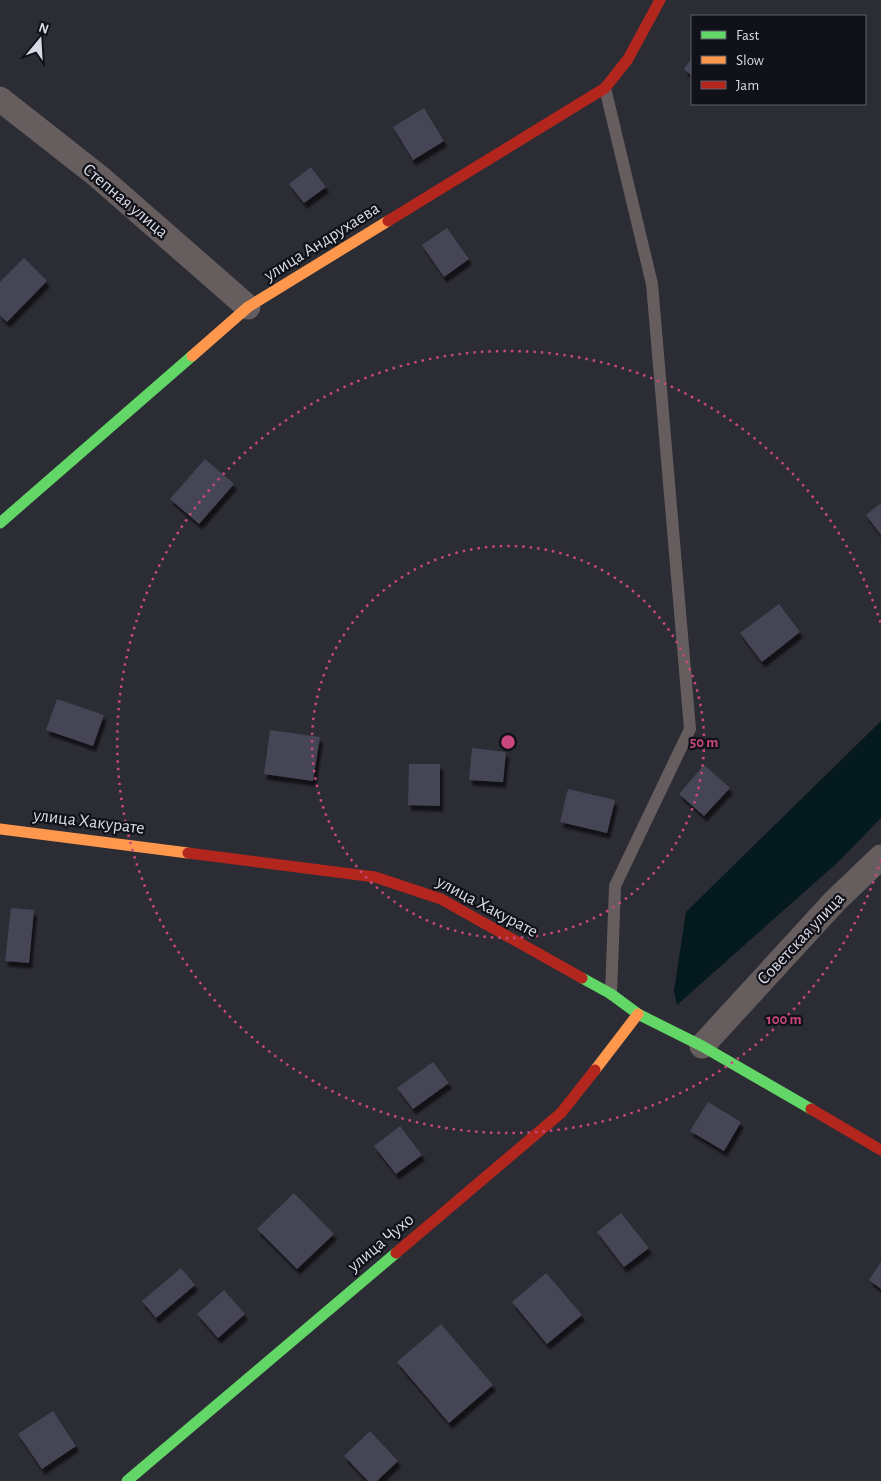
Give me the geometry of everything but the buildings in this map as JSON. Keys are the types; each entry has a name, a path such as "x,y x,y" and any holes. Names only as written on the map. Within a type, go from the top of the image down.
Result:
{"street":[{"name":"улица Андрухаева","path":"0,523 248,307 605,88 628,59 660,0"},
{"name":"Степная улица","path":"0,99 98,176 248,307"},
{"name":"улица Хакурате","path":"0,829 375,876 440,899 611,994 638,1014 702,1046 881,1150"},
{"name":"Советская улица","path":"702,1046 835,901 881,857"},
{"name":"улица Чухо","path":"127,1481 561,1113 638,1014"}],"lane":[{"path":"605,88 652,284 690,729 615,886 611,994"}],"shaded area":[{"path":"881,721 881,818 837,863 677,1005 674,991 686,912"}],"traffic: fast":[{"path":"0,523 192,356"},
{"path":"582,978 611,994 638,1014 702,1046 811,1109"},
{"path":"127,1481 396,1253"}],"traffic: slow":[{"path":"192,356 248,307 388,221"},
{"path":"0,829 188,853"},
{"path":"595,1070 638,1014"}],"traffic: jam":[{"path":"388,221 605,88 628,59 660,0"},
{"path":"188,853 375,877 441,899 582,978"},
{"path":"396,1253 561,1113 595,1070"},
{"path":"811,1109 881,1150"}]}
